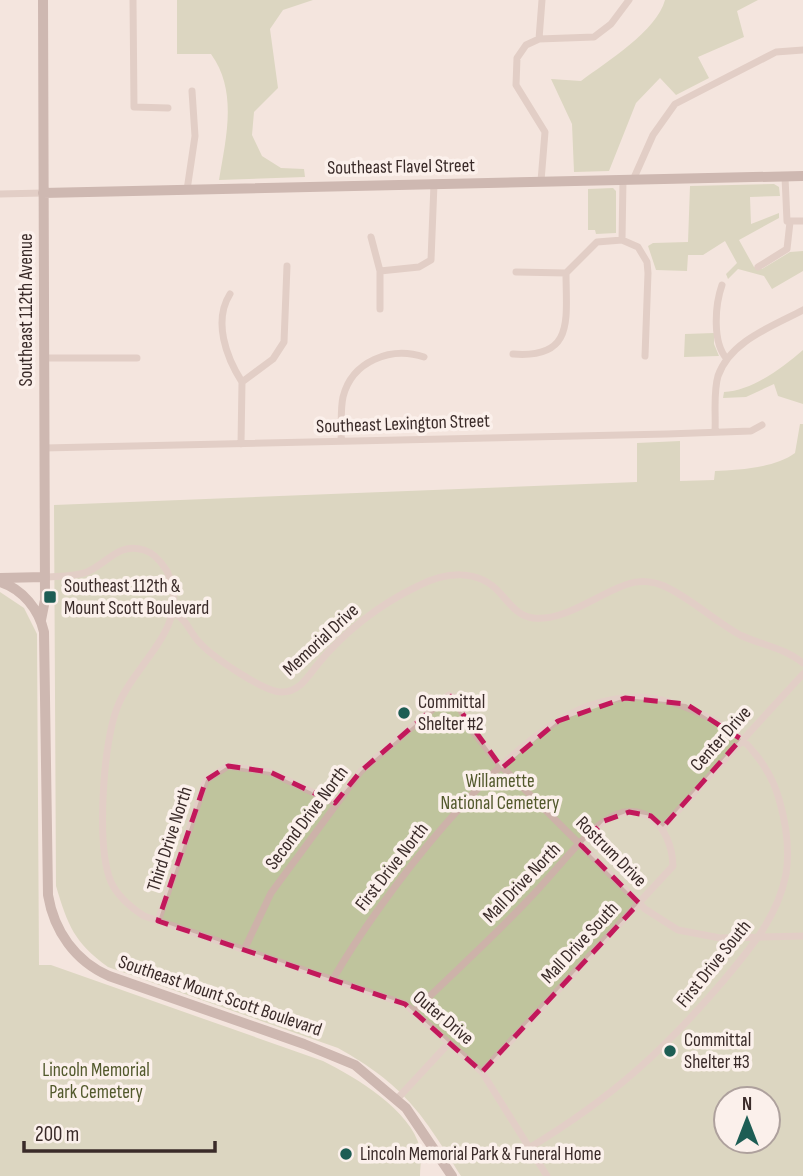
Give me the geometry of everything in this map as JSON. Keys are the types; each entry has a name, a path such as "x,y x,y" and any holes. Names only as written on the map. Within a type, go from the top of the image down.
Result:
{"main road":[{"name":"Southeast 112th Avenue","path":"41,620 45,577 43,0"},
{"name":"Southeast Flavel Street","path":"43,193 803,176"},
{"path":"0,580 45,577"},
{"path":"0,580 21,594 41,620"},
{"name":"Southeast Mount Scott Boulevard","path":"41,620 45,643 48,895 54,920 69,945 91,966 109,976 304,1044 355,1065 397,1099 418,1123 452,1176"}],"street":[{"path":"133,0 134,107 168,108"},
{"path":"540,38 542,0"},
{"path":"541,181 545,132 518,88 514,76 520,52 540,38 594,37 611,24 629,0"},
{"path":"622,240 628,180 653,135 675,104 776,52 803,50"},
{"path":"187,190 195,136 192,91"},
{"path":"758,267 788,249 790,222 786,217 785,177"},
{"path":"380,271 419,267 431,261 434,184"},
{"name":"Southeast Flavel Street","path":"0,194 43,193"},
{"path":"790,222 803,221"},
{"path":"371,237 380,271 380,309"},
{"path":"513,354 541,355 555,347 566,321 566,273 597,242 622,240 638,247 647,262 645,356"},
{"path":"242,382 273,359 284,342 286,266"},
{"path":"516,272 566,273"},
{"path":"722,285 718,295 718,343 727,359"},
{"path":"230,294 223,305 223,336 232,366 242,382 241,444"},
{"path":"715,432 716,388 727,359 745,342 803,310"},
{"path":"341,442 343,398 361,369 382,355 404,353 424,357"},
{"path":"43,358 137,358"},
{"name":"Southeast Lexington Street","path":"44,448 751,431 762,425"},
{"path":"45,577 86,573 120,550 145,550 164,565 169,577 174,613"},
{"name":"Memorial Drive","path":"174,613 186,619 201,645 274,692 289,691 304,682 334,646 394,599 425,582 454,574 494,586 513,608 537,619 628,584 655,583 743,636 789,653 803,663"},
{"name":"Outer Drive","path":"174,613 171,625 132,679 117,708 109,738 104,781 105,852 111,881 132,908 158,921 394,999 414,1011 482,1072 547,1176"},
{"name":"Center Drive","path":"663,827 803,674"},
{"name":"Rostrum Drive","path":"449,695 454,697 471,729 503,766 639,903 678,930 720,938 760,937"},
{"name":"Second Drive North","path":"244,950 271,892 335,803 361,771 449,695"},
{"name":"First Drive North","path":"333,979 356,938 435,837 503,766 529,742 558,721 588,706 625,698 659,698 686,704 734,731 741,739"},
{"name":"First Drive South","path":"529,1148 579,1117 640,1070 700,1009 760,937 786,874 785,819 777,791 760,761 741,739"},
{"name":"Third Drive North","path":"158,921 206,780 228,766 270,772 335,803"},
{"name":"Mall Drive North","path":"414,1011 512,917 604,821 629,812 651,817 663,827"},
{"name":"Mall Drive South","path":"482,1072 673,866 672,848 663,827"},
{"path":"760,937 803,936"},
{"path":"397,1099 449,1043"}],"highlighted area":[{"path":"449,695 502,768 558,721 625,698 686,704 741,739 663,827 651,816 629,812 604,821 581,845 639,903 482,1072 405,1004 158,921 206,780 228,766 270,772 335,803 361,771"}],"green space":[{"path":"177,0 313,0 283,10 270,29 278,88 254,112 252,135 262,156 281,168 304,169 305,177 219,180 228,115 225,83 211,54 177,54"},
{"path":"665,0 758,0 737,11 744,37 698,57 709,78 676,95 660,78 636,103 609,171 574,172 572,124 551,79 581,81 641,34 660,12"},
{"path":"774,184 779,187 780,196 750,197 751,224 779,213 779,218 739,240 754,267 762,269 790,252 803,251 803,271 772,289 764,276 738,269 728,279 726,274 737,263 725,241 703,255 688,255 687,271 656,270 648,246 653,243 688,242 690,186"},
{"path":"613,188 616,191 616,233 596,234 595,230 588,230 588,189"},
{"path":"714,333 714,344 719,356 684,357 685,334"},
{"path":"803,350 803,404 778,396 774,384 746,397 723,398 724,392 756,383"},
{"name":"Willamette National Cemetery","path":"800,424 803,424 803,1176 461,1176 410,1102 361,1062 338,1048 108,967 80,941 64,912 56,886 54,505 637,482 637,443 680,441 680,481 714,480 715,471 745,469 787,458 795,453"},
{"name":"Lincoln Memorial Park Cemetery","path":"0,592 24,608 37,634 39,965 51,965 323,1061 336,1068 380,1096 406,1121 420,1148 420,1176 0,1176"}],"place":[{"name":"Southeast 112th & Mount Scott Boulevard","path":"50,597"},
{"name":"Committal Shelter #2","path":"404,713"},
{"name":"Committal Shelter #3","path":"670,1051"},
{"name":"Lincoln Memorial Park & Funeral Home","path":"346,1154"}]}
